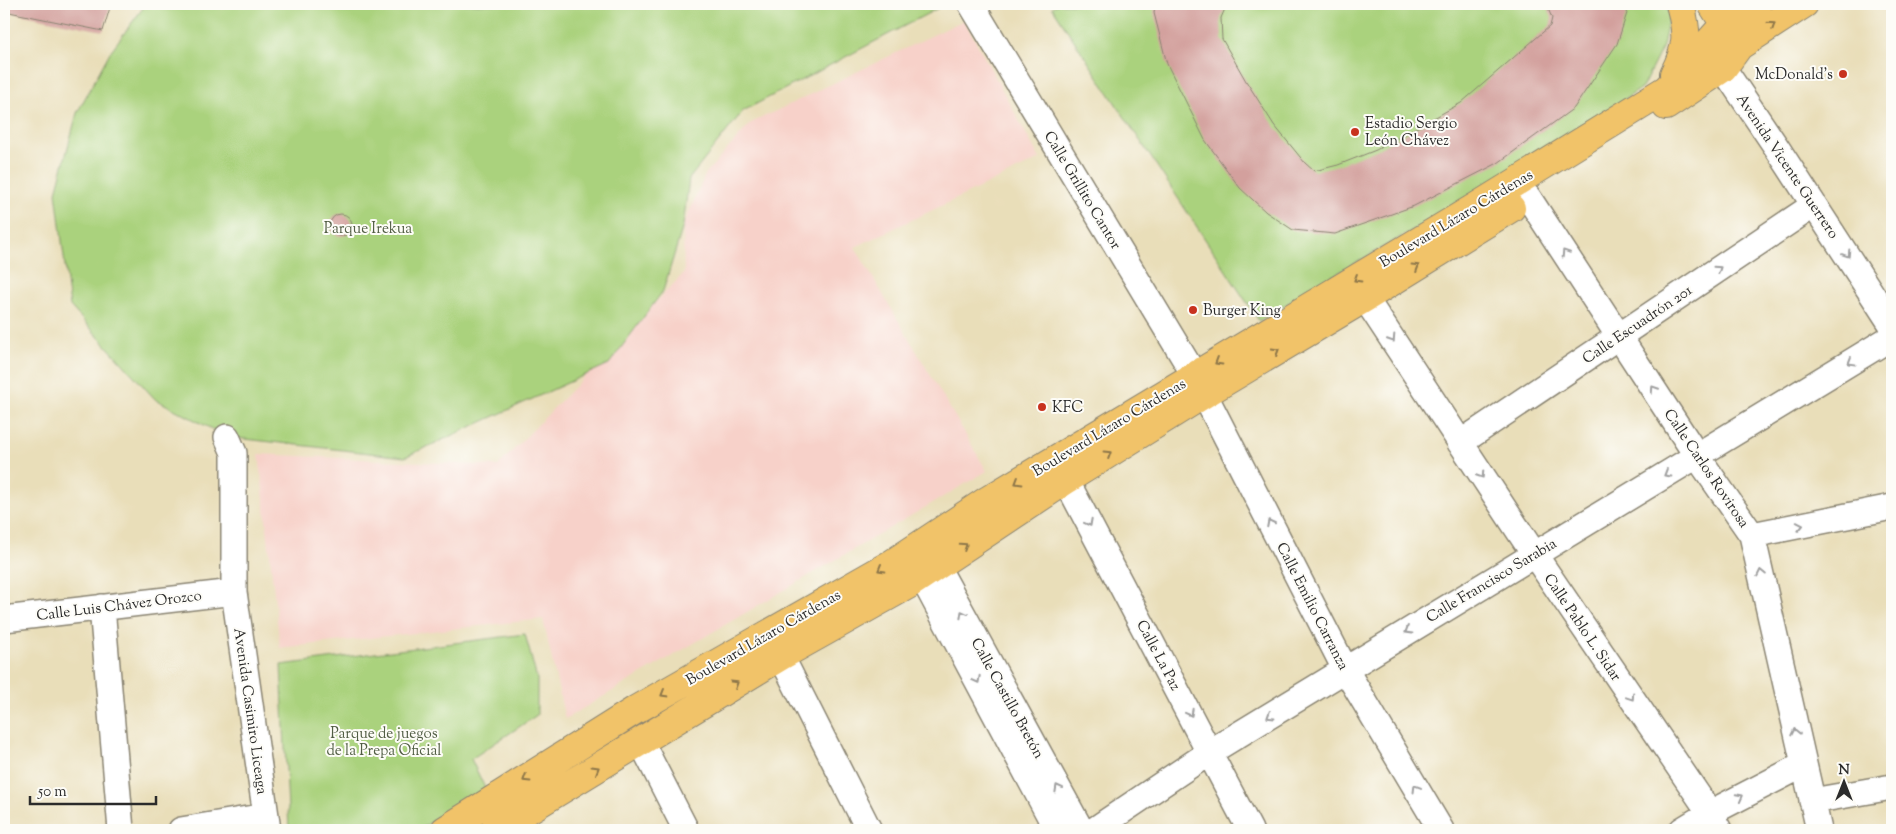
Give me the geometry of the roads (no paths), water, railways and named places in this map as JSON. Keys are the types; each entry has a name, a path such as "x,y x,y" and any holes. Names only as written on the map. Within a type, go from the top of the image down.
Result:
{"main road":[{"path":"1667,89 1679,64 1686,39 1686,26 1680,4"},
{"path":"1693,4 1722,29"},
{"name":"Boulevard Lázaro Cárdenas","path":"495,830 781,656 908,585 1066,480 1200,385 1479,205 1667,89 1722,29 1757,4"},
{"name":"Boulevard Lázaro Cárdenas","path":"1722,29 1804,4"},
{"name":"Boulevard Lázaro Cárdenas","path":"446,830 637,709 893,562 988,500 1365,298 1528,197 1723,68 1722,29"}],"street":[{"name":"Calle Grillito Cantor","path":"971,4 1200,385"},
{"name":"Avenida Vicente Guerrero","path":"1723,68 1892,325"},
{"name":"Calle Carlos Rovirosa","path":"1528,197 1697,456 1752,535 1819,830"},
{"name":"Calle Escuadrón 201","path":"1460,443 1814,204"},
{"name":"Calle Pablo L. Sidar","path":"1365,298 1534,554 1715,822"},
{"name":"Calle Francisco Sarabia","path":"1094,830 1210,752 1892,337"},
{"name":"Calle Emilio Carranza","path":"1200,385 1345,669 1441,830"},
{"name":"Avenida Casimiro Liceaga","path":"227,438 234,453 234,592 267,823"},
{"name":"Calle La Paz","path":"1066,480 1250,830"},
{"path":"1752,535 1892,507"},
{"name":"Calle Castillo Bretón","path":"928,570 1057,830"},
{"name":"Calle Castillo Bretón","path":"928,570 1081,830"},
{"name":"Calle Luis Chávez Orozco","path":"4,619 234,592"},
{"path":"102,607 121,830"},
{"path":"781,656 869,830"},
{"path":"641,742 686,830"},
{"path":"1682,830 1715,822 1803,764"},
{"path":"1812,801 1892,787"},
{"path":"181,830 267,823"}],"place":[{"name":"McDonald's","path":"1843,74"},
{"name":"Estadio Sergio León Chávez","path":"1355,132"},
{"name":"Burger King","path":"1193,310"},
{"name":"KFC","path":"1042,407"}],"park label":[{"name":"Parque Irekua","path":"368,228"},
{"name":"Parque de juegos de la Prepa Oficial","path":"384,742"}]}
